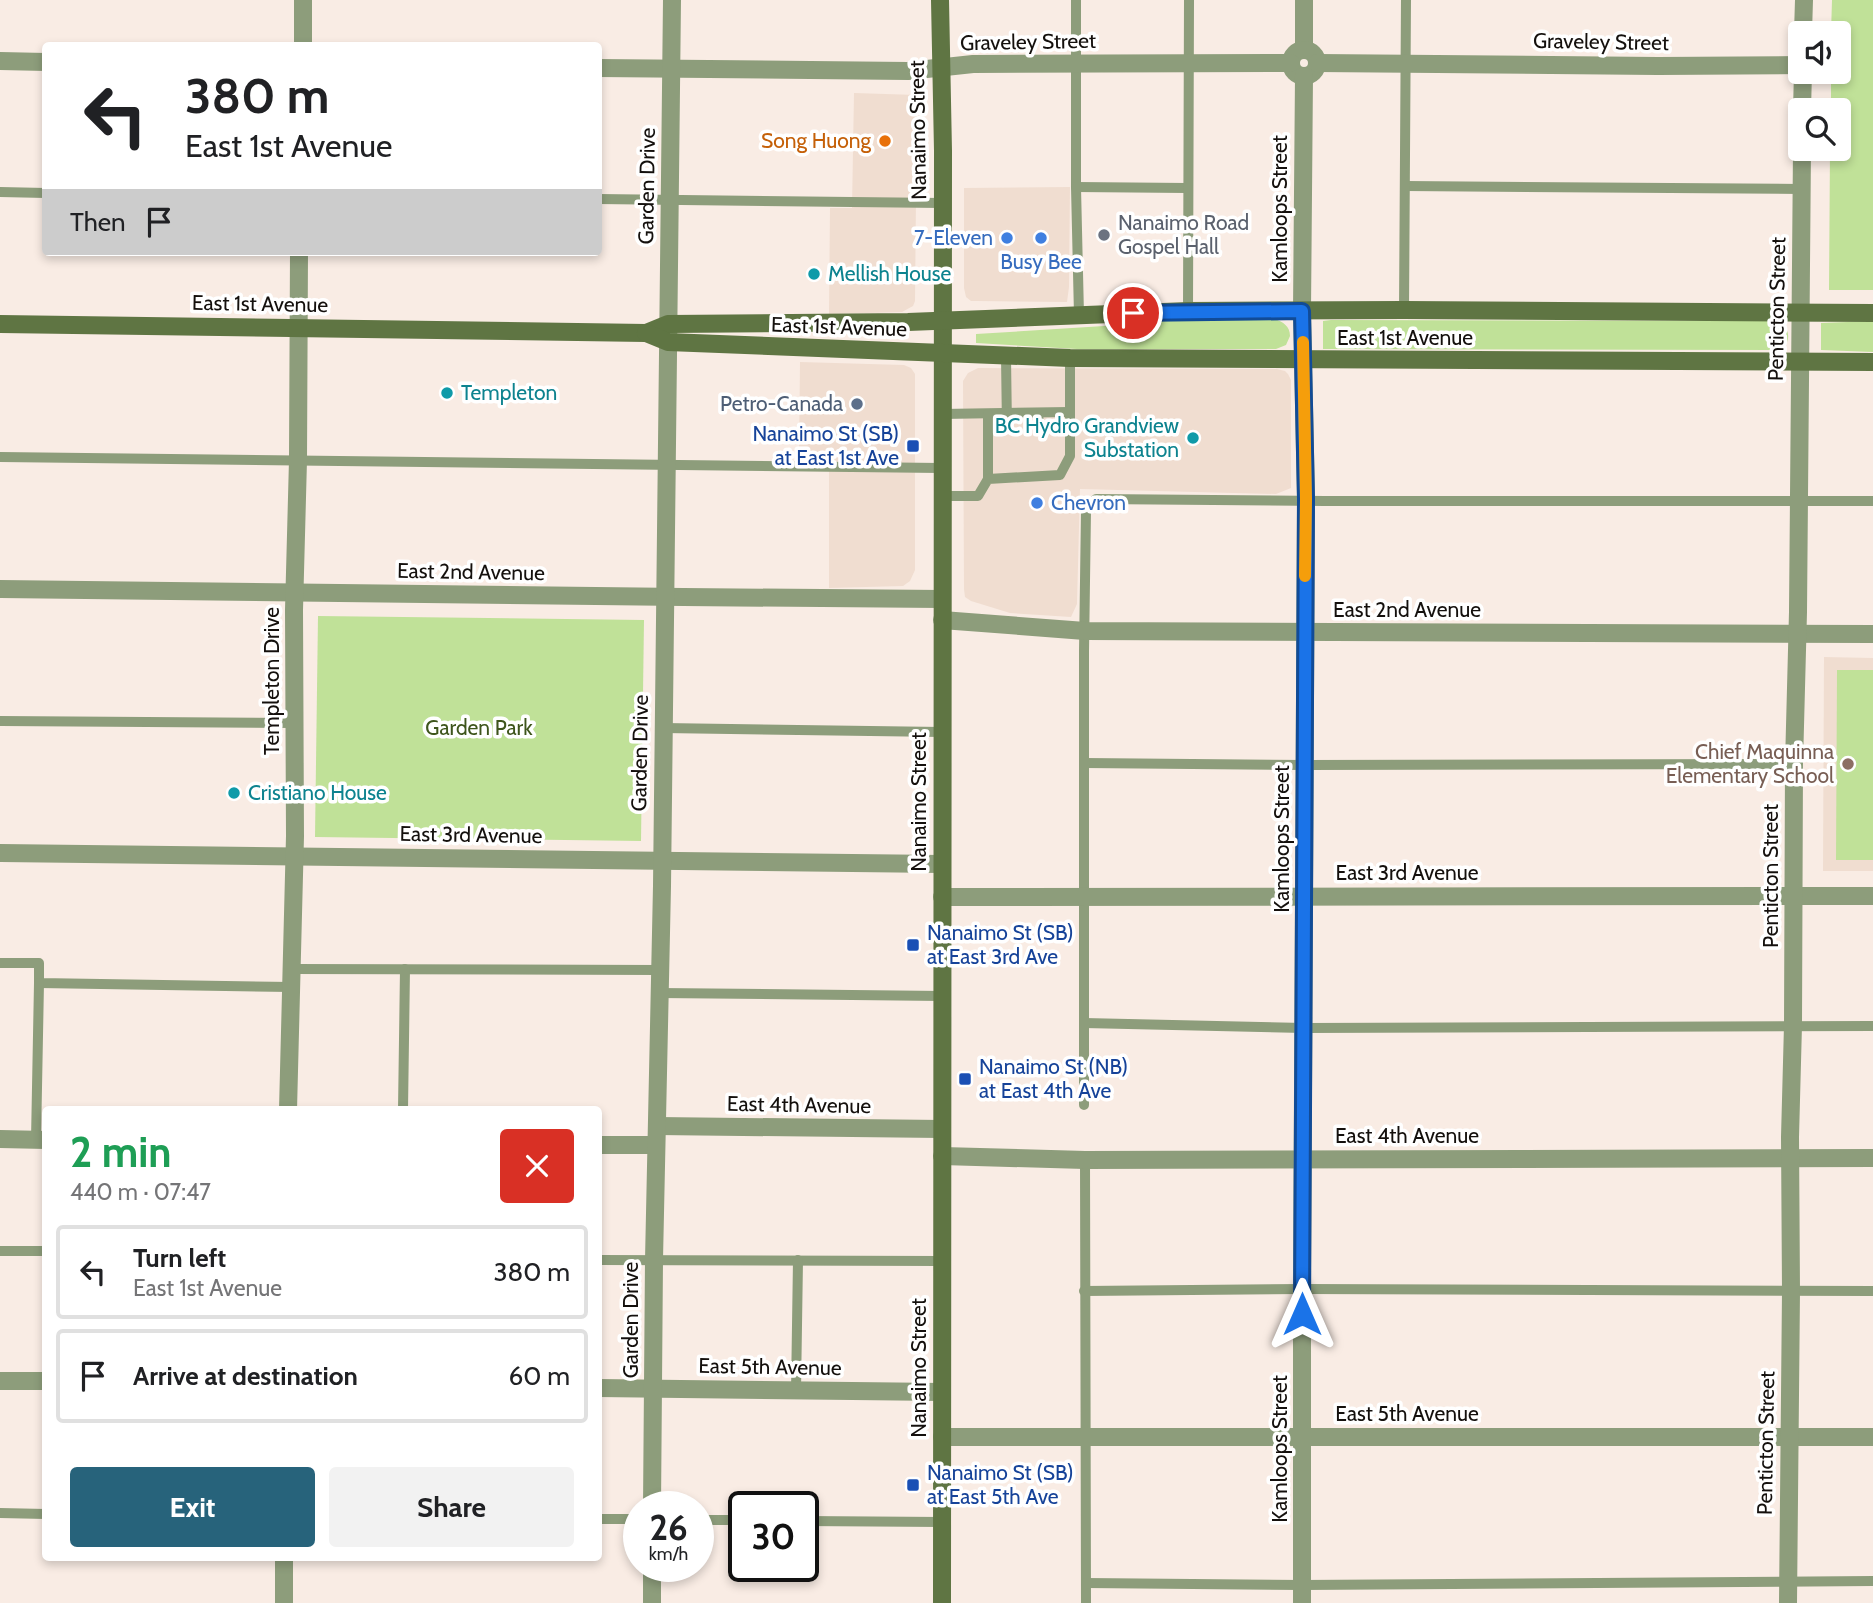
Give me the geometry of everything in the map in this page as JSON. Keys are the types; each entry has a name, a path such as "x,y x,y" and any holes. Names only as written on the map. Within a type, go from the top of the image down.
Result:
{"main road":[{"name":"Nanaimo Street","path":"940,0 942,1603"},
{"name":"East 1st Avenue","path":"646,333 668,324 942,320 1188,311 1873,313"},
{"name":"East 1st Avenue","path":"0,324 646,333 668,342 1006,357 1873,362"}],"street":[{"path":"303,0 303,42"},
{"name":"Garden Drive","path":"652,1491 672,0"},
{"name":"Kamloops Street","path":"1302,1594 1306,499 1300,63 1304,0"},
{"path":"1803,21 1804,0"},
{"path":"0,61 42,62"},
{"name":"Graveley Street","path":"602,68 908,71 973,64 1300,63 1312,74 1317,63 1788,65"},
{"name":"Penticton Street","path":"1787,1603 1802,161"},
{"name":"Templeton Drive","path":"288,1106 294,856 299,256"},
{"name":"East 2nd Avenue","path":"0,589 942,598"},
{"name":"East 2nd Avenue","path":"942,620 1085,631 1873,634"},
{"name":"East 3rd Avenue","path":"0,853 942,864"},
{"name":"East 3rd Avenue","path":"942,897 1873,896"},
{"name":"East 4th Avenue","path":"657,1126 942,1129"},
{"path":"0,1139 41,1140"},
{"path":"602,1145 656,1145"},
{"name":"East 4th Avenue","path":"942,1156 1085,1160 1873,1158"},
{"path":"0,1381 42,1381"},
{"name":"East 5th Avenue","path":"602,1388 942,1392"},
{"name":"East 5th Avenue","path":"942,1437 1873,1437"},
{"path":"284,1561 284,1603"},
{"path":"652,1582 652,1603"}],"lane":[{"path":"1076,0 1079,315"},
{"path":"1188,311 1189,0"},
{"path":"1404,310 1406,0"},
{"path":"1405,186 1801,189"},
{"path":"1076,187 1187,188"},
{"path":"0,192 42,193"},
{"path":"602,199 942,202"},
{"path":"1006,357 1007,428"},
{"path":"988,479 1060,475 1070,456 1070,358"},
{"path":"942,414 1070,412"},
{"path":"942,495 978,496 988,479 988,414"},
{"path":"1038,414 1039,426"},
{"path":"0,457 941,468"},
{"path":"1041,463 1041,477"},
{"path":"1007,465 1008,478"},
{"path":"1084,1105 1086,511 1097,499 1873,501"},
{"path":"0,721 295,723"},
{"path":"663,728 942,732"},
{"path":"1085,763 1794,764"},
{"path":"0,963 38,963 41,1140"},
{"path":"292,969 660,970"},
{"path":"403,1106 405,969"},
{"path":"39,983 291,987"},
{"path":"659,993 942,996"},
{"path":"1083,1023 1304,1028 1873,1026"},
{"path":"1085,1160 1086,1603"},
{"path":"0,1251 42,1251"},
{"path":"602,1260 942,1261"},
{"path":"796,1391 798,1260"},
{"path":"1084,1291 1873,1291"},
{"path":"0,1513 42,1514"},
{"path":"602,1518 623,1519"},
{"path":"819,1521 942,1522"},
{"path":"1086,1583 1302,1594 1788,1580 1873,1581"}],"shaded area":[{"path":"854,93 917,95 915,301 913,306 902,312 829,314 830,208 852,208"},
{"path":"1070,187 1067,302 971,301 966,297 964,188"},
{"path":"800,362 904,365 911,368 915,374 915,570 910,581 903,586 829,588 829,458 799,458"},
{"path":"978,368 1285,371 1291,380 1291,488 1276,494 1080,489 1077,604 1071,617 1010,613 971,601 965,597 964,589 963,381 968,373"},
{"name":"Chief Maquinna Elementary School","path":"1824,657 1873,658 1873,871 1823,871"}],"green space":[{"path":"1832,0 1873,0 1873,290 1829,290 1830,161 1851,161 1851,98 1831,98 1831,84 1851,84 1851,21 1831,21"},
{"path":"1170,319 1275,319 1286,325 1290,336 1286,345 1276,349 1077,349 976,343 976,334 1120,325"},
{"path":"1323,321 1774,321 1785,328 1788,338 1785,346 1776,350 1323,349"},
{"path":"1873,321 1873,352 1821,350 1821,323"},
{"name":"Garden Park","path":"318,616 644,620 641,841 315,837"},
{"name":"Chief Maquinna Elementary School","path":"1837,670 1873,670 1873,860 1836,860"}],"slow traffic":[{"path":"1303,342 1305,576"}],"place":[{"name":"Song Huong","path":"885,141"},
{"name":"Nanaimo Road Gospel Hall","path":"1104,235"},
{"name":"7-Eleven","path":"1007,238"},
{"name":"Busy Bee","path":"1041,238"},
{"name":"Mellish House","path":"814,274"},
{"name":"Templeton","path":"447,393"},
{"name":"Petro-Canada","path":"857,404"},
{"name":"BC Hydro Grandview Substation","path":"1193,438"},
{"name":"Nanaimo St (SB) at East 1st Ave","path":"913,446"},
{"name":"Chevron","path":"1037,503"},
{"name":"Chief Maquinna Elementary School","path":"1848,764"},
{"name":"Cristiano House","path":"234,793"},
{"name":"Nanaimo St (SB) at East 3rd Ave","path":"913,945"},
{"name":"Nanaimo St (NB) at East 4th Ave","path":"965,1079"},
{"name":"Nanaimo St (SB) at East 5th Ave","path":"913,1485"}],"route":[{"path":"1133,313 1302,311 1306,499 1306,765 1302,1314"}]}
